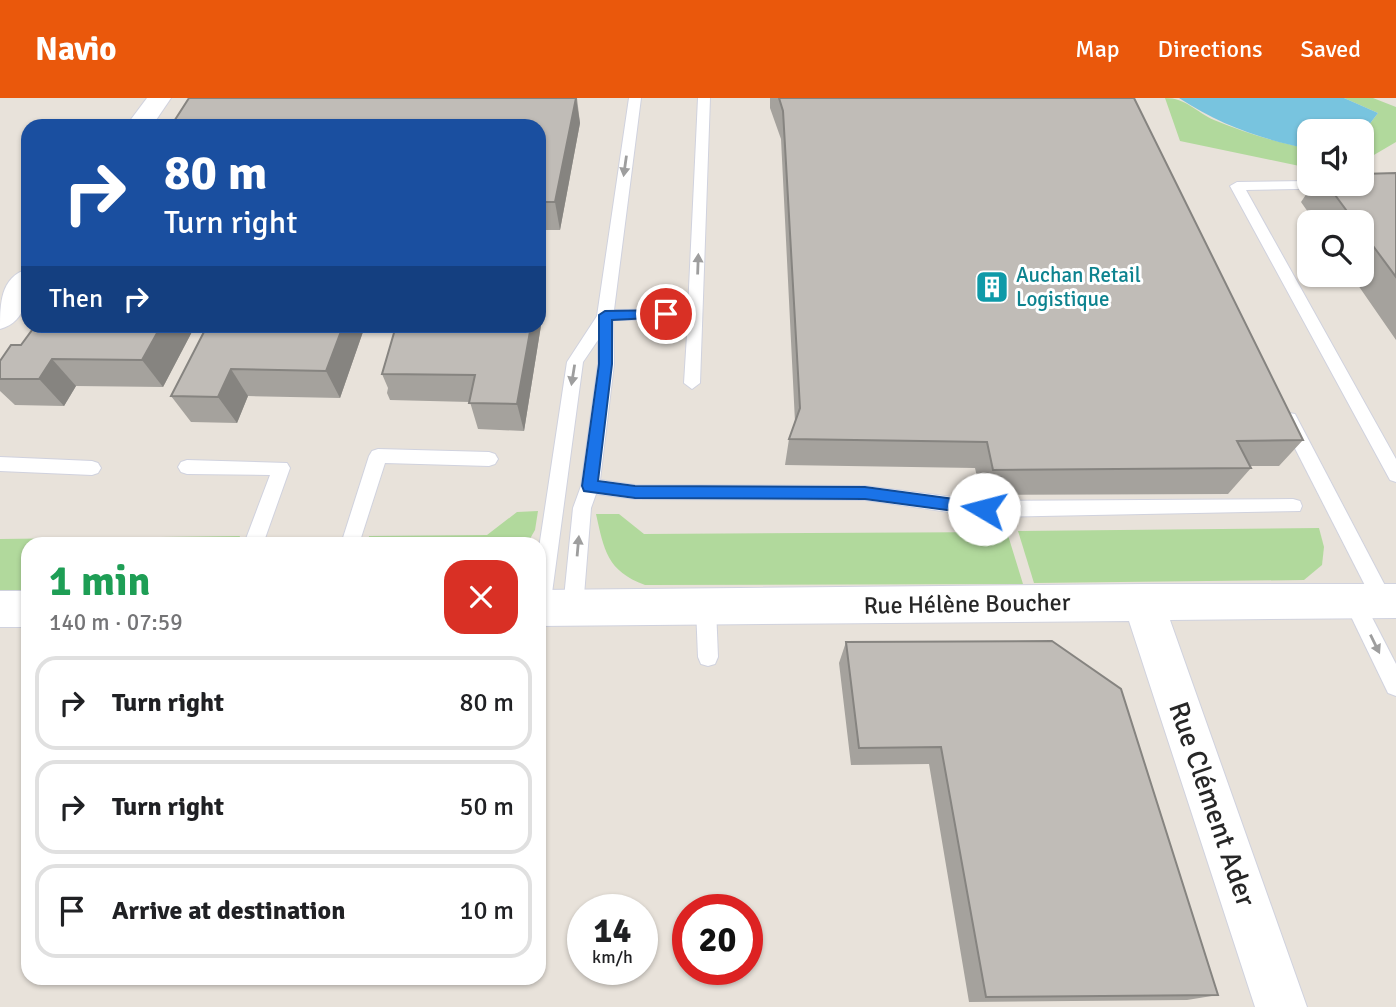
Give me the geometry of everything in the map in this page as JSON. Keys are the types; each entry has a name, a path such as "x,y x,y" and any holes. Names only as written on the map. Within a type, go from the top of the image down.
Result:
{"street":[{"path":"144,119 159,98"},
{"path":"0,318 21,289"},
{"name":"Rue Clément Ader","path":"1143,601 1281,1007"},
{"name":"Rue Hélène Boucher","path":"551,608 1378,601"},
{"path":"0,609 21,609"}],"lane":[{"path":"551,608 590,486 606,364 605,315 635,98"},
{"path":"692,383 704,98"},
{"path":"1297,185 1237,186 1391,458 1396,475"},
{"path":"605,315 696,314"},
{"path":"551,608 575,362 605,315"},
{"path":"1282,404 1378,601 1396,686"},
{"path":"352,537 378,456 489,459"},
{"path":"0,464 92,468"},
{"path":"187,467 281,468 256,537"},
{"path":"590,486 635,492 865,493 984,509 1293,506"},
{"path":"706,608 708,657"}],"green space":[{"path":"1165,98 1185,103 1214,120 1238,129 1297,146 1297,165 1180,141"},
{"path":"1344,98 1373,98 1396,107 1396,142 1374,155 1373,119 1378,113"},
{"path":"538,511 531,537 369,537 487,535 517,512"},
{"path":"596,514 619,514 644,534 1007,532 1023,584 645,585 622,573 609,558"},
{"path":"1319,528 1324,547 1322,565 1304,580 1034,583 1018,531"},
{"path":"240,536 240,537 160,537"},
{"path":"0,539 21,539 21,592 0,592"}],"water":[{"path":"1179,98 1344,98 1378,113 1373,119 1297,119 1297,146 1241,130"}],"building":[{"path":"189,98 576,98 555,202 546,202 546,119 176,119"},
{"name":"Auchan Retail Logistique","path":"779,98 1134,98 1303,440 1237,441 1251,468 993,470 987,442 789,439 800,408 783,111"},
{"path":"1396,173 1396,277 1374,247 1374,210 1346,210 1336,196 1374,196 1374,174"},
{"path":"30,333 157,333 142,360 52,359 39,379 0,379 0,361 11,345 21,345"},
{"path":"203,333 340,333 326,371 231,369 218,397 171,396"},
{"path":"394,333 530,333 517,404 469,403 475,375 382,374"},
{"path":"1052,641 1121,689 1218,995 986,997 941,747 859,748 846,642"}],"place":[{"name":"Auchan Retail Logistique","path":"992,287"}],"route":[{"path":"666,314 605,315 606,364 590,486 635,492 865,493 984,509"}]}
